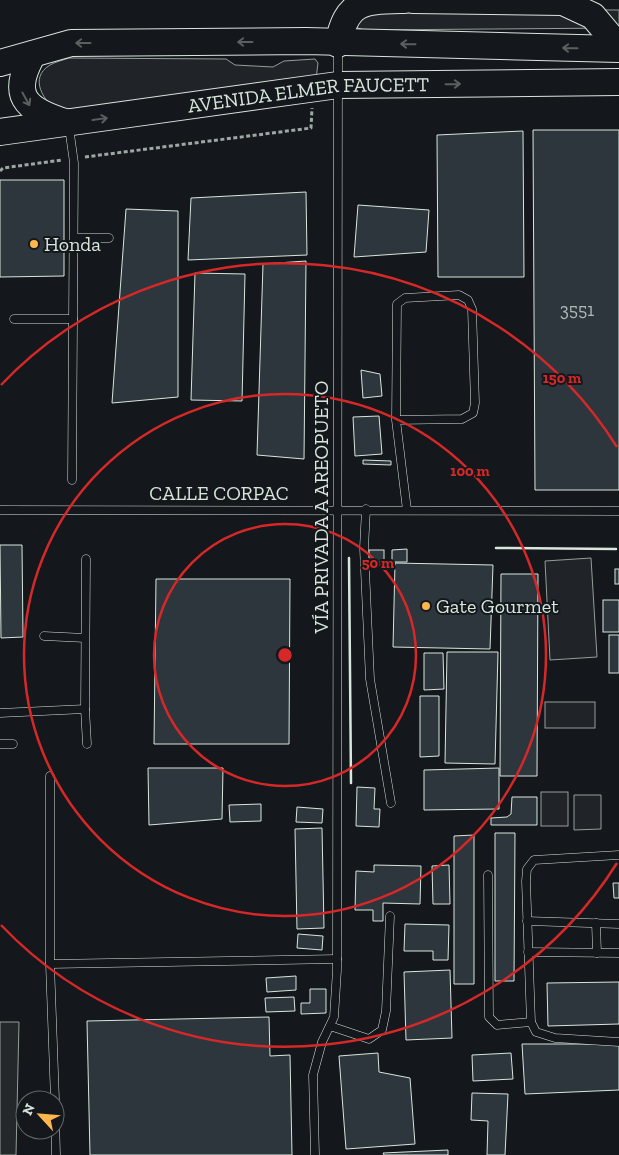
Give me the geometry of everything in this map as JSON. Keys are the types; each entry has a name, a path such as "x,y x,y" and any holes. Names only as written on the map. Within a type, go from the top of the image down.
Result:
{"highway":[{"path":"338,44 341,28 347,14 360,3 404,0"},
{"path":"413,0 563,2 594,16 619,48"},
{"name":"AVENIDA ELMER FAUCETT","path":"0,63 71,43 306,41 338,44 619,48"},
{"path":"33,54 24,70 22,81 24,98 42,115 68,123"},
{"name":"AVENIDA ELMER FAUCETT","path":"0,132 338,85 619,82"}],"lane":[{"name":"VÍA PRIVADA A AREOPUETO","path":"315,1155 312,1074 322,1042 336,1008 337,970 338,44"},
{"path":"68,123 73,158 74,238 72,480"},
{"path":"74,238 109,238"},
{"path":"396,420 462,419 472,413 475,403 472,308 468,300 459,295 405,298 397,304 396,420 407,510"},
{"path":"14,318 73,319"},
{"path":"366,509 364,548 370,679 391,803"},
{"name":"CALLE CORPAC","path":"0,510 366,509 619,511"},
{"path":"86,559 86,744"},
{"path":"44,636 85,638"},
{"path":"0,713 85,709"},
{"path":"0,744 12,744"},
{"path":"50,776 50,964 54,1090"},
{"path":"619,854 534,860 527,869 531,1022 536,1032 544,1036 619,1042"},
{"path":"488,875 489,1017 497,1025 531,1022"},
{"path":"330,1026 369,1040 382,1030 386,1011 390,916"},
{"path":"527,921 619,924"},
{"path":"596,923 597,954"},
{"path":"528,952 619,953"},
{"path":"50,964 337,959"},
{"path":"56,1140 56,1155"}],"path":[{"path":"0,171 3,168 73,158 310,128 313,103"}],"shaded area":[{"path":"365,9 619,10 619,28 364,30 355,27"},
{"path":"69,58 226,59 235,65 273,67 284,61 315,59 318,63 316,79 59,112 53,108 44,96 39,83 40,76 43,70 50,65"},
{"path":"591,558 597,657 550,660 545,561"},
{"path":"545,702 595,702 595,728 545,728"},
{"path":"541,792 568,792 568,826 541,826"},
{"path":"574,795 601,795 601,829 574,830"},
{"path":"0,1022 19,1022 17,1090 15,1090 16,1155 0,1155"}],"building":[{"path":"533,130 619,130 619,490 535,490"},
{"path":"523,131 524,277 438,277 437,135"},
{"path":"0,180 64,180 64,276 0,277"},
{"path":"306,192 307,255 188,260 191,198"},
{"path":"358,205 429,210 426,252 354,257"},
{"path":"126,209 178,211 178,397 112,403"},
{"path":"306,261 304,459 257,455 263,264"},
{"path":"195,273 245,274 242,401 191,400"},
{"path":"361,370 380,374 382,396 363,398"},
{"path":"379,416 382,454 355,456 353,417"},
{"path":"363,460 391,461 391,465 363,464"},
{"path":"0,545 22,545 23,637 1,638"},
{"path":"407,549 407,562 392,562 392,550"},
{"path":"369,550 384,550 384,562 369,562"},
{"path":"395,563 493,565 490,649 393,647"},
{"path":"615,569 619,569 619,584 615,584"},
{"path":"501,574 538,574 537,776 500,776"},
{"path":"156,579 290,579 289,744 154,744"},
{"path":"603,600 619,600 619,632 603,632"},
{"path":"609,635 619,635 619,673 609,673"},
{"path":"447,652 498,652 495,764 445,763"},
{"path":"424,653 443,653 444,689 424,690"},
{"path":"420,696 439,696 439,756 420,757"},
{"path":"148,768 223,768 222,819 149,825"},
{"path":"499,768 499,809 424,810 424,770"},
{"path":"357,787 375,788 374,809 380,809 379,827 356,826"},
{"path":"512,797 537,797 537,825 491,825 491,818 507,817 511,814"},
{"path":"261,804 261,821 230,822 229,805"},
{"path":"297,807 323,809 322,823 296,822"},
{"path":"322,828 324,928 297,929 295,829"},
{"path":"495,833 515,833 514,981 495,981"},
{"path":"474,835 474,984 454,984 454,836"},
{"path":"374,865 421,866 420,904 383,903 383,921 373,921 373,910 355,910 356,871 374,872"},
{"path":"449,865 450,904 433,904 432,866"},
{"path":"613,883 619,883 619,898 614,898"},
{"path":"405,924 449,925 448,960 433,960 433,951 404,951"},
{"path":"298,934 323,936 322,950 297,948"},
{"path":"450,970 452,1038 406,1040 404,972"},
{"path":"296,976 296,990 267,992 266,978"},
{"path":"619,982 619,1024 548,1026 547,983"},
{"path":"310,989 326,989 326,1013 301,1014 301,1003 310,1003"},
{"path":"294,997 295,1011 266,1012 265,998"},
{"path":"269,1017 270,1056 290,1055 292,1155 90,1155 87,1021"},
{"path":"522,1044 619,1044 619,1090 525,1094"},
{"path":"378,1053 379,1072 410,1078 415,1144 346,1149 339,1056"},
{"path":"511,1053 513,1079 473,1081 472,1055"},
{"path":"472,1093 508,1094 505,1155 487,1155 488,1121 471,1120"},
{"path":"448,1150 448,1155 384,1155 383,1153"}],"wall":[{"path":"496,548 616,549"},
{"path":"349,558 351,783"}],"place":[{"name":"Honda","path":"34,244"},
{"name":"Gate Gourmet","path":"426,606"}]}
